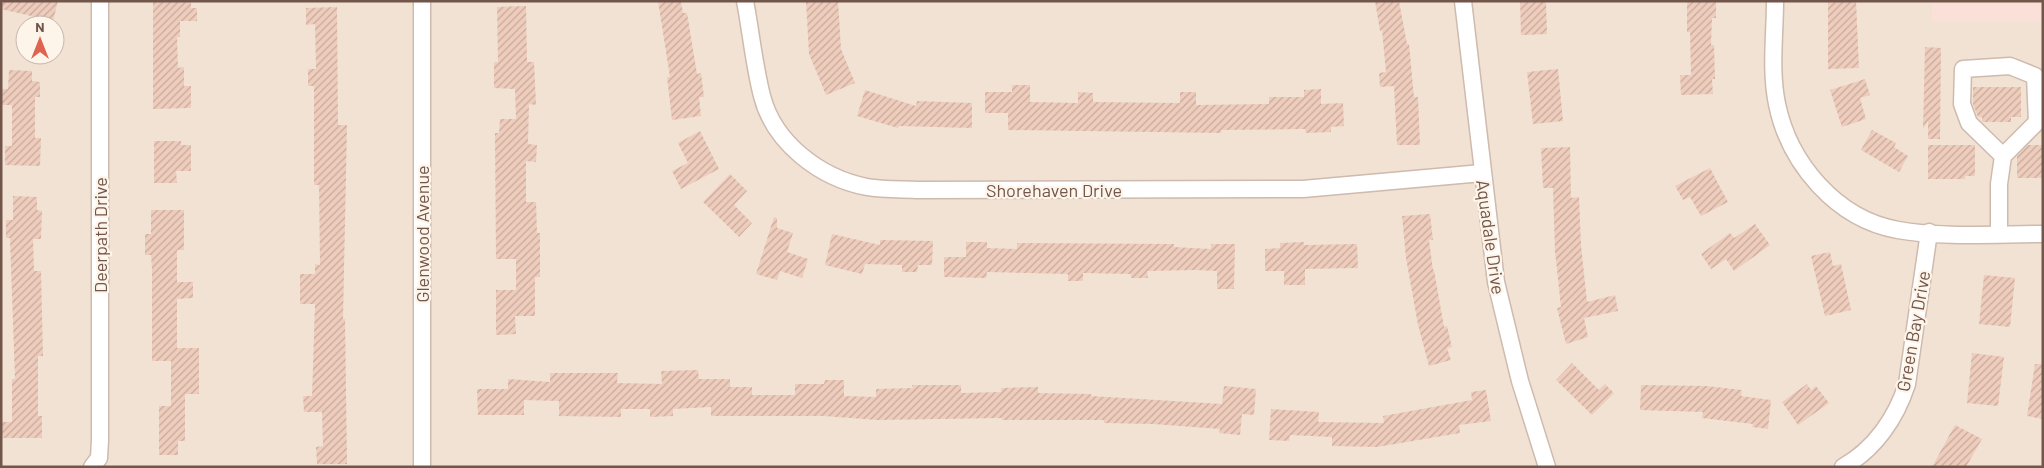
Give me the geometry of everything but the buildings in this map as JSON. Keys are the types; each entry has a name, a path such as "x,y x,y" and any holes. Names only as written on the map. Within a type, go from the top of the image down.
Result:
{"street":[{"name":"Deerpath Drive","path":"92,467 98,458 100,440 100,1"},
{"name":"Glenwood Avenue","path":"422,1 422,467"},
{"name":"Shorehaven Drive","path":"745,1 762,97 774,122 789,143 814,166 850,183 868,187 920,190 1304,188 1482,173"},
{"name":"Aquadale Drive","path":"1463,1 1496,282 1506,332 1547,467"},
{"path":"1775,1 1776,102 1788,142 1804,168 1820,188 1854,213 1879,225 1899,230 2043,234"},
{"path":"1999,234 1999,184 2003,156 2037,122 2035,76 2010,66 1963,69 1962,104 1969,123 2003,156"},
{"name":"Green Bay Drive","path":"1843,467 1865,451 1881,434 1894,417 1902,398 1907,384 1929,232"}],"shaded area":[{"path":"1,1 1932,1 1932,22 2043,22 2043,467 1,467"},
{"path":"1932,1 2043,1 2043,22 1932,22"}]}
